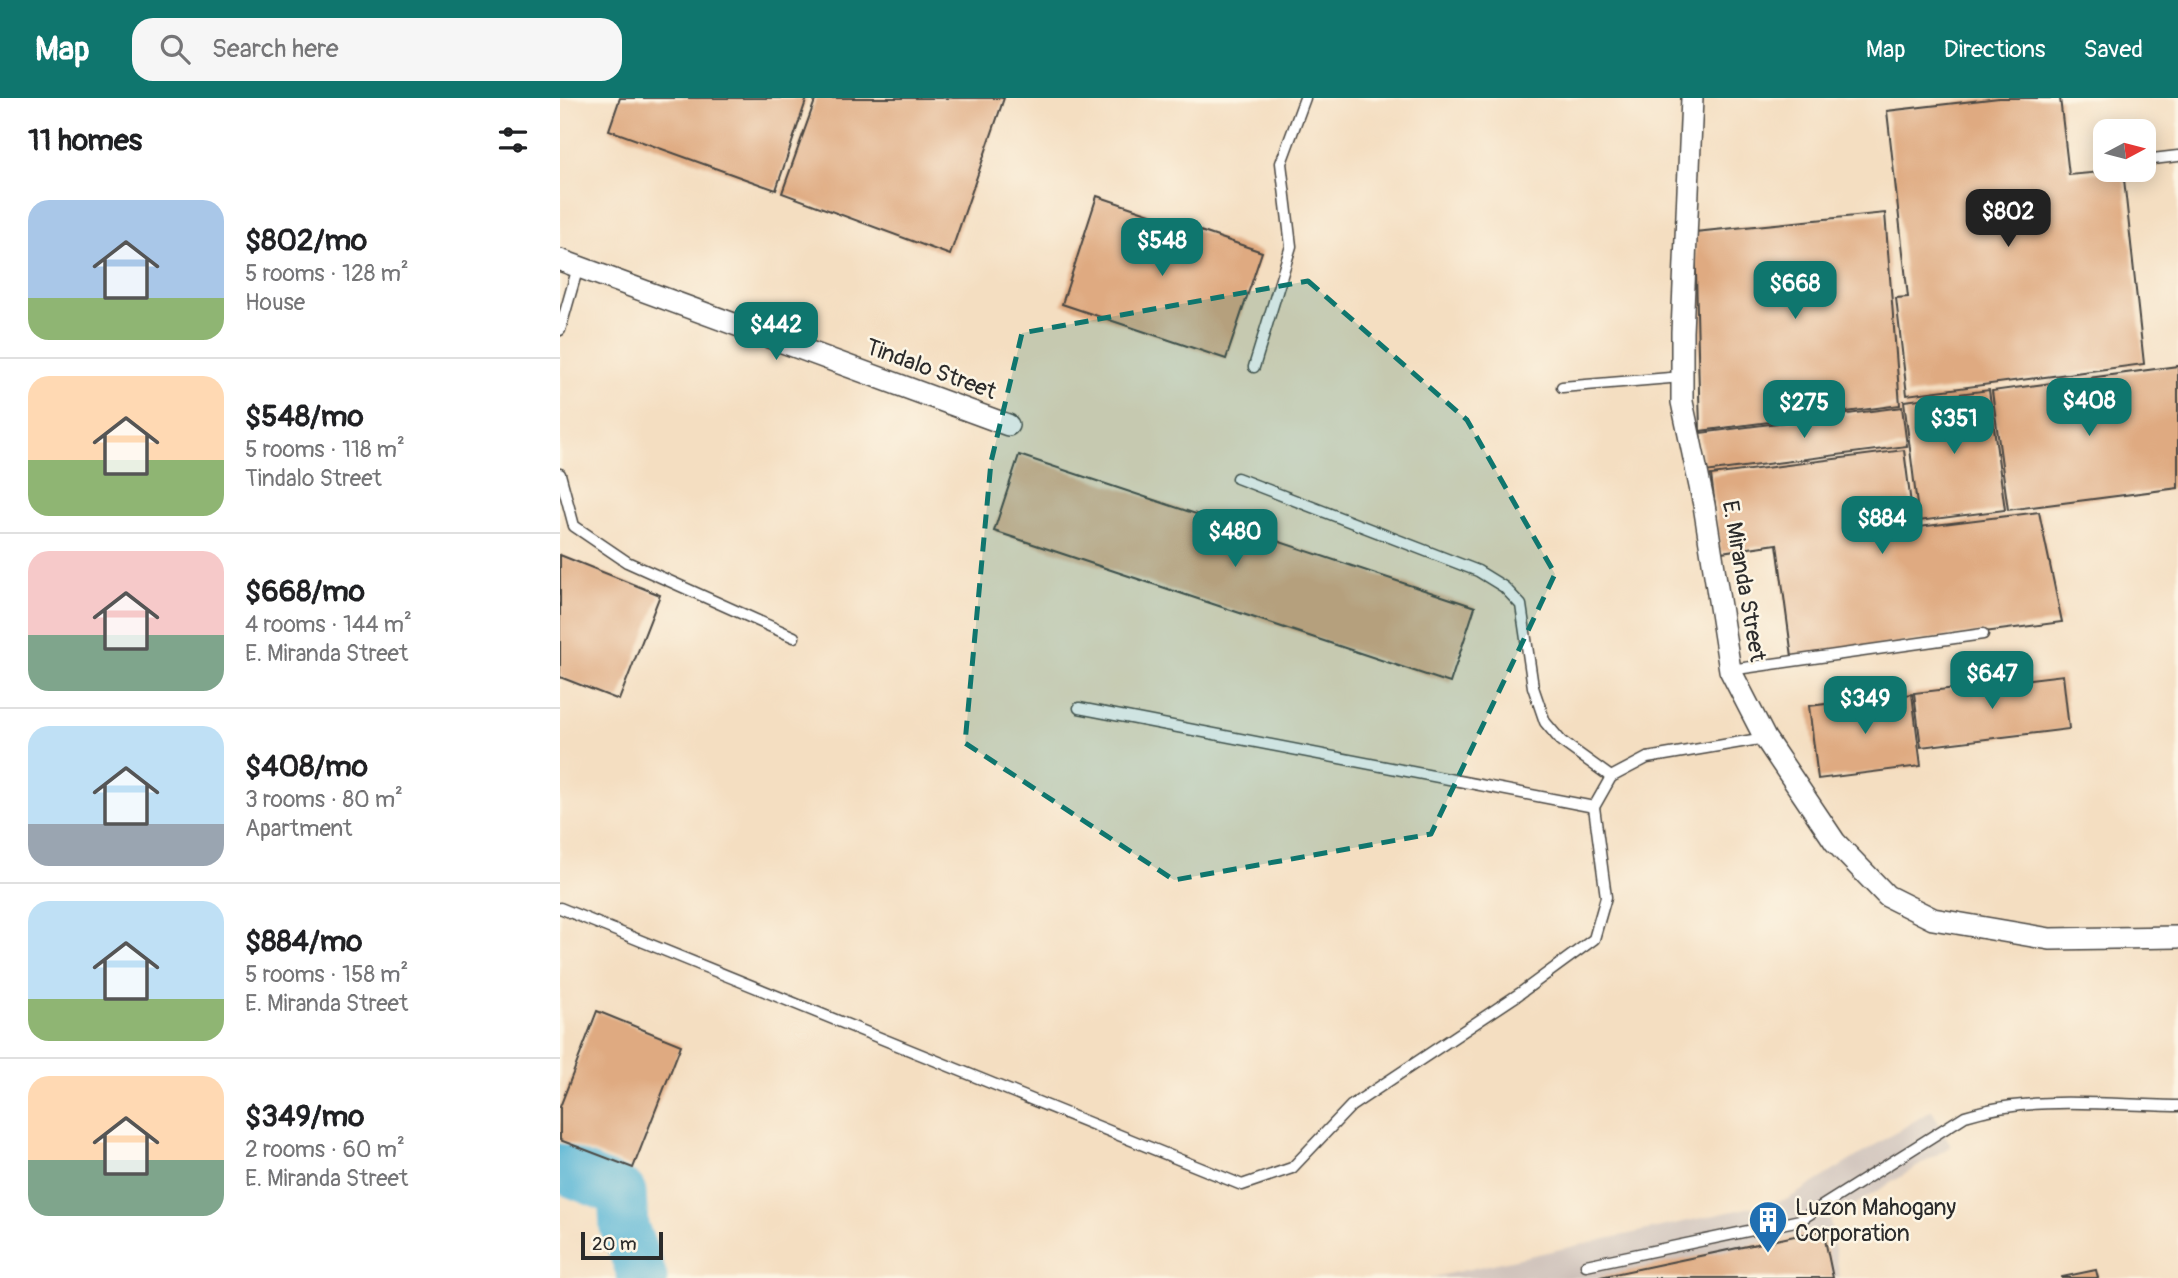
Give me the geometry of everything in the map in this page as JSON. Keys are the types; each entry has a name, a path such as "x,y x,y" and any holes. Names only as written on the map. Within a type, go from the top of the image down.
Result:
{"street":[{"name":"E. Miranda Street","path":"1692,98 1682,332 1682,402 1704,505 1730,670 1765,738 1835,842 1887,896 1933,919 2050,939 2178,937"},
{"name":"Tindalo Street","path":"569,263 1007,425"}],"lane":[{"path":"1254,367 1291,246 1281,163 1305,98"},
{"path":"2156,159 2178,156"},
{"path":"560,330 569,263"},
{"path":"1562,387 1682,377"},
{"path":"560,474 574,526 627,562 794,637"},
{"path":"1237,478 1478,571 1503,587 1521,606 1533,687 1545,722 1561,741 1611,777"},
{"path":"1730,670 1983,634"},
{"path":"1079,708 1594,807"},
{"path":"560,908 1242,1185 1292,1168 1350,1106 1519,993 1594,939 1606,897 1594,807 1611,777 1647,758 1765,738"},
{"path":"1586,1265 1800,1220 1965,1116 1992,1107 2030,1104 2178,1106"}],"highlighted area":[{"path":"1308,281 1467,420 1555,574 1431,834 1174,880 965,743 991,462 1022,333"}],"shaded area":[{"path":"1932,1110 1951,1146 1830,1220 1840,1278 1429,1278 1788,1199"}],"building":[{"path":"620,98 807,98 776,190 609,130"},
{"path":"816,98 1004,98 950,255 782,193"},
{"path":"1999,98 2060,98 2069,175 2093,173 2093,182 2124,182 2144,364 1907,395 1896,298 1908,297 1887,111"},
{"path":"1097,196 1262,252 1226,359 1062,304"},
{"path":"1885,213 1900,405 1700,431 1695,232"},
{"path":"2178,366 2178,488 2008,510 1992,391"},
{"path":"1989,390 2005,510 1919,521 1904,401"},
{"path":"1902,407 1907,446 1705,472 1700,433"},
{"path":"1904,450 1914,527 1887,531 2039,512 2062,622 1792,657 1777,544 1721,552 1711,475"},
{"path":"1019,455 1475,607 1450,683 994,531"},
{"path":"560,555 660,595 619,700 560,677"},
{"path":"2063,675 2069,729 1921,747 1914,693"},
{"path":"1912,694 1921,766 1818,779 1809,706"},
{"path":"597,1011 681,1045 633,1168 560,1140 560,1107"},
{"name":"Luzon Mahogany Corporation","path":"1823,1230 1833,1278 1600,1278 1600,1277"},
{"path":"2096,1270 2098,1278 2062,1278 2062,1277"}],"waterway":[{"path":"560,1168 622,1193 624,1227 643,1278"}],"place":[{"name":"Luzon Mahogany Corporation","path":"1768,1254"}]}
